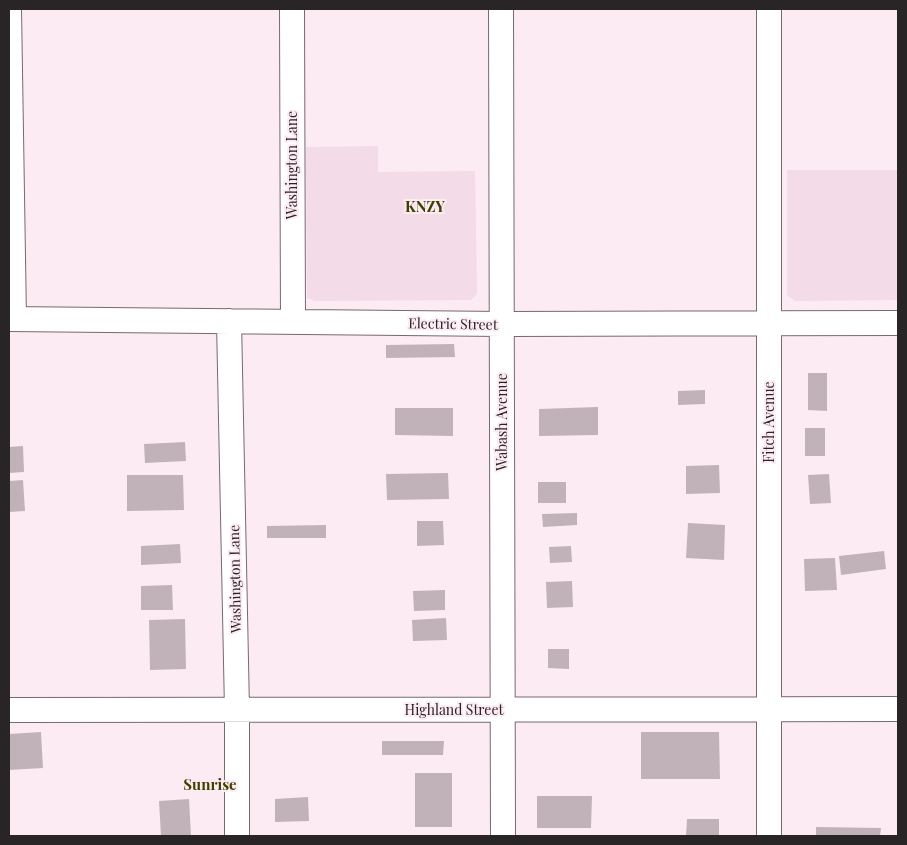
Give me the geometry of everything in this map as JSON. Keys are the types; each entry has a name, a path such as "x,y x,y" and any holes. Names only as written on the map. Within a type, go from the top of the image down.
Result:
{"street":[{"path":"9,9 11,319"},
{"name":"Washington Lane","path":"292,9 293,322"},
{"name":"Wabash Avenue","path":"501,9 503,836"},
{"name":"Fitch Avenue","path":"769,9 769,836"},
{"name":"Electric Street","path":"11,319 502,324 898,323"},
{"name":"Washington Lane","path":"229,322 237,710 237,836"},
{"name":"Highland Street","path":"9,710 898,709"}],"shaded area":[{"path":"378,146 378,172 475,171 477,294 471,300 315,301 307,298 306,147"},
{"path":"787,170 898,170 898,300 795,301 787,295"}],"building":[{"path":"454,344 455,357 386,358 386,345"},
{"path":"808,373 827,373 827,411 808,410"},
{"path":"705,390 705,404 678,405 678,391"},
{"path":"598,407 598,435 539,436 539,409"},
{"path":"395,408 453,408 453,436 395,435"},
{"path":"805,428 825,428 825,456 805,456"},
{"path":"185,442 186,461 145,463 144,444"},
{"path":"23,446 24,472 9,473 9,447"},
{"path":"719,465 720,493 686,494 686,466"},
{"path":"448,473 449,499 387,500 386,474"},
{"path":"829,474 831,503 810,504 808,475"},
{"path":"127,475 183,475 184,510 127,511"},
{"path":"23,480 25,511 9,512 9,481"},
{"path":"538,482 566,482 566,503 538,503"},
{"path":"577,513 577,525 543,527 542,514"},
{"path":"417,521 443,521 444,545 417,546"},
{"path":"688,523 725,525 724,560 686,558"},
{"path":"326,525 326,538 267,538 267,526"},
{"path":"180,544 181,563 141,565 141,546"},
{"path":"571,546 572,562 550,563 549,547"},
{"path":"884,551 886,569 841,575 839,556"},
{"path":"835,558 837,590 805,591 804,559"},
{"path":"572,581 573,607 547,608 546,582"},
{"path":"172,585 173,610 141,610 141,586"},
{"path":"445,590 445,610 414,611 413,591"},
{"path":"446,618 447,640 413,641 412,620"},
{"path":"185,619 186,669 150,670 149,620"},
{"path":"548,649 569,649 569,669 548,668"},
{"path":"41,732 43,768 9,770 9,734"},
{"path":"641,732 719,732 720,779 641,779"},
{"path":"382,741 444,741 443,755 382,755"},
{"path":"415,773 452,773 452,827 415,827"},
{"path":"537,796 592,796 591,828 537,828"},
{"path":"308,797 309,821 275,822 275,799"},
{"path":"189,799 191,836 161,836 159,801"},
{"path":"687,819 719,819 719,836 686,836"},
{"path":"816,827 881,828 880,836 816,836"}],"district":[{"name":"KNZY","path":"425,207"},
{"name":"Sunrise","path":"210,785"}]}
